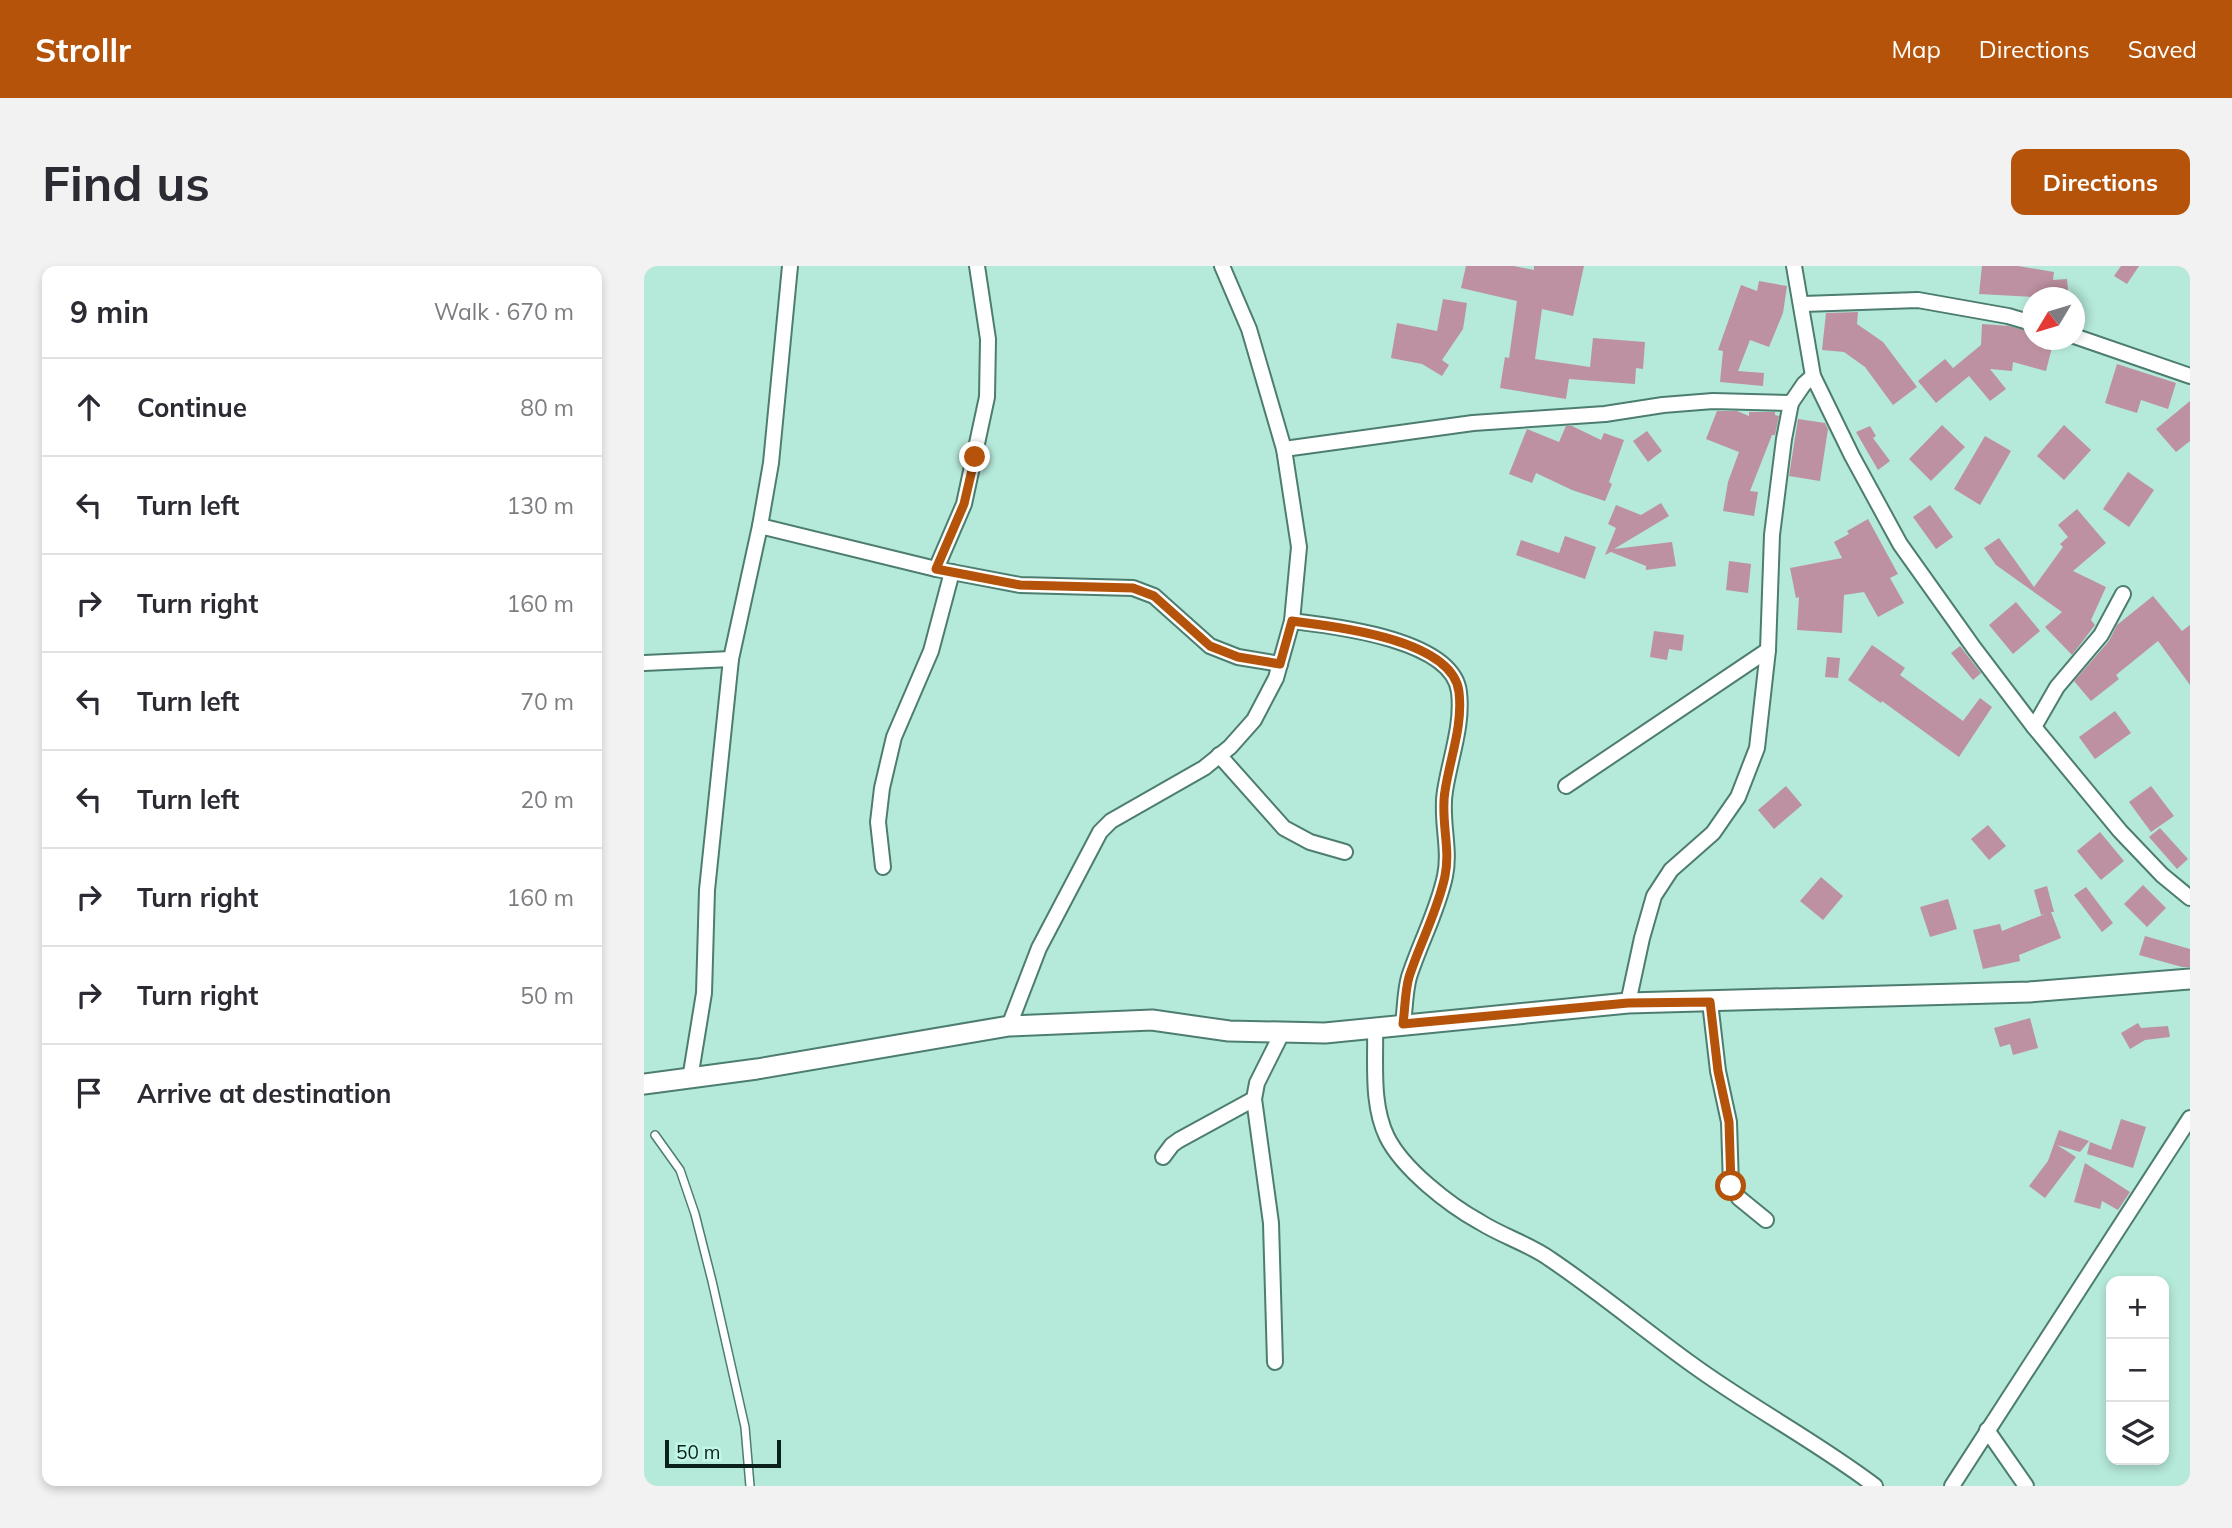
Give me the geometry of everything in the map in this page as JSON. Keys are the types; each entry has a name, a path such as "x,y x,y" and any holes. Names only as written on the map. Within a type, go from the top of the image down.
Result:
{"street":[{"path":"690,1079 704,993 707,890 731,659 771,463 790,266"},
{"path":"936,569 964,504 987,397 988,339 977,266"},
{"path":"1009,1026 1039,948 1100,832 1111,821 1203,768 1230,747 1254,720 1276,678 1280,664 1292,621 1299,547 1284,449 1249,329 1222,266"},
{"path":"1794,266 1803,304 1813,376 1852,456 1900,544 2034,727 2120,831 2162,875 2190,898"},
{"path":"1803,304 1917,300 2022,320"},
{"path":"2085,340 2190,376"},
{"path":"1628,1003 1654,896 1671,870 1713,833 1738,797 1757,748 1768,650 1772,535 1784,439 1791,403 1813,376"},
{"path":"1284,449 1473,423 1605,414 1663,405 1713,401 1791,403"},
{"path":"760,526 936,569 1020,585 1133,588 1154,596 1210,646 1238,657 1280,664"},
{"path":"883,867 878,822 881,788 894,737 931,650 953,572"},
{"path":"2034,727 2057,687 2101,635 2123,594"},
{"path":"1292,621 1356,629 1424,652 1446,667 1459,688 1461,716 1444,794 1447,854 1445,876 1408,980 1403,1024"},
{"path":"1566,786 1768,650"},
{"path":"644,663 731,659"},
{"path":"1219,755 1283,828 1310,842 1345,852"},
{"path":"644,1084 757,1069 1009,1026 1152,1020 1229,1031 1325,1033 1628,1003 2029,992 2190,979"},
{"path":"1710,1002 1718,1071 1729,1122 1731,1186 1739,1198 1766,1220"},
{"path":"1375,1028 1377,1110 1388,1139 1411,1168 1441,1195 1479,1222 1547,1256 1690,1364 1845,1463 1875,1486"},
{"path":"1275,1363 1271,1223 1254,1099 1257,1083 1282,1033"},
{"path":"1163,1157 1179,1140 1254,1099"},
{"path":"1952,1486 2190,1118"},
{"path":"1987,1430 2026,1486"}],"lane":[{"path":"654,1135 680,1170 698,1227 745,1427 750,1486"}],"building":[{"path":"1466,266 1514,266 1534,270 1534,266 1584,266 1573,316 1542,309 1535,359 1590,367 1593,338 1645,342 1643,369 1636,368 1635,384 1569,379 1566,399 1500,388 1505,357 1509,358 1517,301 1461,288"},
{"path":"1982,266 2018,266 2054,272 2053,280 2067,279 2068,287 2022,287 2022,296 1979,294"},
{"path":"2121,266 2139,266 2127,284 2114,276"},
{"path":"1759,281 1787,286 1783,313 1769,347 1750,340 1738,371 1764,373 1763,386 1720,382 1723,351 1718,350 1741,285 1757,291"},
{"path":"1443,299 1467,303 1463,329 1442,360 1449,365 1442,376 1422,364 1391,358 1397,323 1437,331"},
{"path":"1858,312 1857,324 1883,342 1917,387 1893,405 1865,367 1844,352 1822,350 1826,313"},
{"path":"1982,324 2022,329 2022,350 2051,350 2046,371 2013,362 2012,371 1990,369 2006,389 1990,401 1969,376 1936,403 1918,381 1945,359 1953,368 1981,345"},
{"path":"2117,364 2176,383 2168,409 2141,400 2137,413 2105,403"},
{"path":"2190,401 2190,441 2176,452 2156,429"},
{"path":"1717,411 1737,411 1749,416 1749,412 1775,412 1775,415 1779,416 1775,435 1772,435 1750,491 1758,492 1754,516 1723,511 1728,482 1739,452 1706,439"},
{"path":"1798,419 1825,423 1828,429 1820,481 1789,476"},
{"path":"1942,425 1965,447 1931,481 1909,459"},
{"path":"2064,425 2091,450 2064,480 2037,456"},
{"path":"1566,426 1572,426 1601,440 1604,433 1624,440 1605,501 1572,490 1536,473 1532,483 1509,474 1527,429 1559,442"},
{"path":"1870,426 1876,436 1873,438 1890,461 1878,470 1856,432"},
{"path":"1647,431 1662,451 1648,462 1633,441"},
{"path":"1985,436 2011,451 1980,505 1954,489"},
{"path":"2128,472 2154,490 2129,527 2103,509"},
{"path":"1661,503 1669,516 1614,549 1672,542 1676,566 1646,570 1646,566 1611,552 1605,555 1616,528 1608,524 1616,505 1641,515"},
{"path":"1930,505 1953,537 1936,549 1913,517"},
{"path":"2077,509 2106,543 2073,571 2106,587 2091,620 2095,625 2072,655 2045,627 2062,612 1996,565 1984,548 1999,538 2034,587 2063,547 2060,544 2068,537 2058,525"},
{"path":"1868,519 1898,574 1890,578 1904,603 1878,617 1864,592 1844,595 1842,633 1797,630 1799,597 1796,598 1790,568 1842,558 1834,542"},
{"path":"1565,536 1596,547 1585,579 1516,555 1521,540 1559,553"},
{"path":"1729,561 1751,564 1748,593 1726,590"},
{"path":"2153,596 2182,631 2190,625 2190,685 2158,641 2116,675 2119,679 2091,701 2074,681 2109,641 2117,625"},
{"path":"2016,602 2040,631 2013,654 1989,625"},
{"path":"1654,631 1684,635 1682,651 1669,649 1667,660 1650,657"},
{"path":"1872,645 1905,668 1900,675 1963,721 1980,698 1992,707 1959,757 1882,701 1881,703 1848,680"},
{"path":"1960,646 1981,673 1973,680 1951,653"},
{"path":"1827,657 1840,658 1838,678 1825,677"},
{"path":"2115,711 2131,733 2095,759 2079,737"},
{"path":"1786,786 1802,805 1774,829 1758,810"},
{"path":"2151,786 2174,816 2151,832 2129,802"},
{"path":"1988,825 2006,846 1989,860 1971,839"},
{"path":"2160,828 2188,859 2177,869 2149,837"},
{"path":"2100,832 2124,861 2101,880 2077,851"},
{"path":"1821,877 1843,896 1823,920 1800,901"},
{"path":"2143,885 2166,908 2147,927 2124,904"},
{"path":"2047,886 2054,912 2051,912 2061,938 2019,955 2020,961 1983,969 1973,930 2000,924 2002,931 2045,914 2041,915 2034,890"},
{"path":"2086,887 2113,923 2102,932 2074,895"},
{"path":"1948,899 1957,929 1930,937 1920,907"},
{"path":"2145,936 2190,949 2190,967 2139,955"},
{"path":"2030,1018 2038,1048 2013,1055 2010,1044 2000,1047 1994,1028"},
{"path":"2138,1023 2141,1028 2168,1026 2170,1037 2145,1040 2130,1049 2121,1033"},
{"path":"2121,1119 2146,1127 2133,1168 2087,1154 2090,1142 2111,1150"},
{"path":"2059,1130 2089,1141 2080,1152 2057,1145 2076,1157 2045,1198 2029,1186 2048,1161"},
{"path":"2085,1163 2130,1192 2118,1210 2102,1201 2100,1209 2074,1202"}],"route":[{"path":"975,457 964,504 936,569 1020,585 1133,588 1154,596 1210,646 1238,657 1280,664 1292,621 1356,629 1394,640 1424,652 1446,667 1459,688 1461,716 1444,794 1447,854 1445,876 1408,980 1403,1024 1628,1003 1710,1002 1718,1071 1729,1122 1731,1186"}]}
